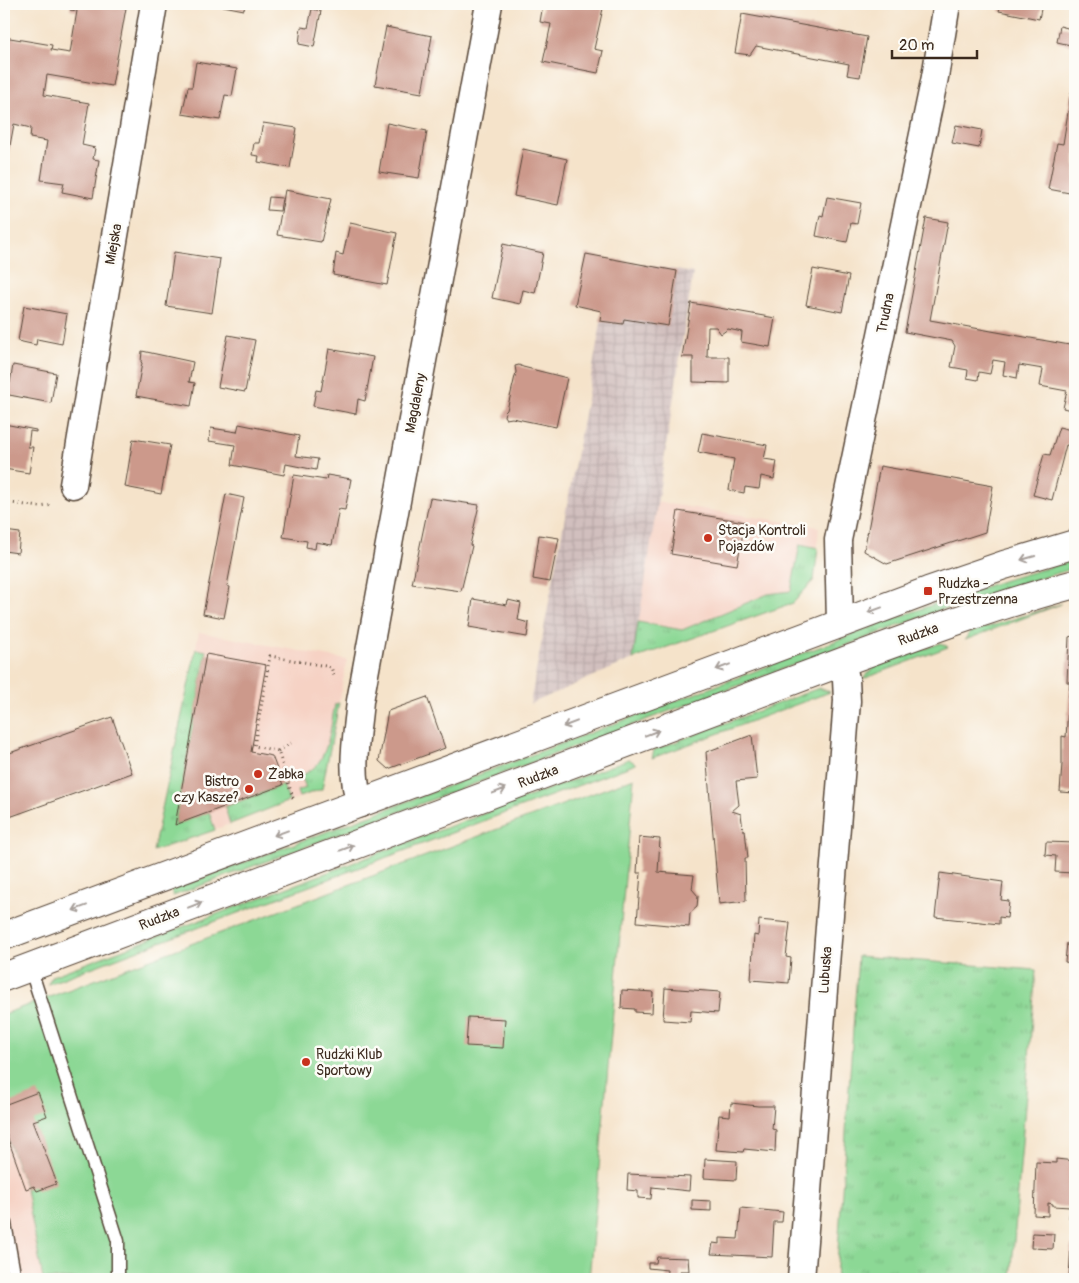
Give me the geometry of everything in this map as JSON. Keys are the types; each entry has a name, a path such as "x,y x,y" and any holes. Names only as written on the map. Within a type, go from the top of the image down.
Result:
{"street":[{"name":"Miejska","path":"73,484 154,4"},
{"name":"Magdaleny","path":"360,804 355,789 353,768 360,701 489,4"},
{"name":"Trudna","path":"840,623 838,540 935,77 947,4"},
{"path":"4,936 840,623 1004,564 1075,544"},
{"name":"Rudzka","path":"4,976 842,662 954,622 1075,584"},
{"name":"Lubuska","path":"801,1279 847,701 842,662"},
{"path":"105,899 117,934"}],"lane":[{"path":"30,967 118,1241 118,1279"},
{"path":"4,1218 15,1279"}],"path":[{"path":"4,502 40,507 59,504 66,497 73,484"},
{"path":"291,743 278,751 254,746 270,656 330,667 336,682"},
{"path":"278,751 294,800"}],"shaded area":[{"path":"613,259 693,273 633,659 530,704"},
{"path":"656,502 819,527 814,580 793,603 633,659"},
{"path":"199,632 347,660 322,789 153,851"},
{"path":"4,1128 26,1189 43,1279 4,1279"}],"green space":[{"path":"800,544 818,548 814,580 793,603 633,659 638,622 682,630 768,594 791,591"},
{"path":"1075,560 1075,568 938,611 173,896 171,890 934,604 1005,580"},
{"path":"1061,604 965,640 969,633"},
{"path":"941,643 948,647 863,679 874,667"},
{"path":"196,649 206,651 206,654 175,825 209,812 215,830 153,851"},
{"path":"819,688 830,692 652,758 654,750"},
{"path":"339,703 322,789 299,797 297,791 306,788 301,775 310,771 323,755 327,746 335,704"},
{"path":"629,759 636,764 48,984 52,976"},
{"name":"Rudzki Klub Sportowy","path":"634,778 589,1279 43,1279 26,1189 4,1128 4,1014"},
{"path":"283,785 289,801 230,824 225,807"},
{"path":"858,956 1036,970 1011,1279 836,1279"}],"building":[{"path":"71,4 116,4 116,7 126,8 112,86 47,75 44,95 89,103 82,145 95,148 93,159 99,160 93,198 62,192 64,183 41,180 47,141 30,138 31,128 14,124 6,167 4,166 4,37 52,45 51,50 70,53 77,11 70,10"},
{"path":"213,4 245,4 244,10"},
{"path":"543,4 604,4 594,49 603,51 598,73 543,62 551,24 540,22"},
{"path":"1001,4 1042,4 1039,19 999,11"},
{"path":"312,9 321,11 314,47 299,44 301,27 308,28"},
{"path":"742,14 867,37 860,77 847,75 849,64 756,46 750,55 735,53"},
{"path":"1060,26 1075,30 1075,46 1057,42"},
{"path":"386,27 432,36 422,93 375,85"},
{"path":"196,62 237,69 232,96 225,95 220,120 182,114 188,87 192,87"},
{"path":"1071,93 1075,94 1075,194 1048,189 1057,143 1063,144"},
{"path":"263,123 297,128 290,168 258,162 259,156 252,155 254,143 259,143"},
{"path":"387,123 427,131 419,178 379,172"},
{"path":"956,125 982,130 979,148 952,143"},
{"path":"523,149 567,159 558,205 514,196"},
{"path":"285,190 331,199 321,242 277,235"},
{"path":"269,197 282,198 280,211 267,210"},
{"path":"827,197 861,203 857,224 851,223 847,242 816,236 820,215 823,216"},
{"path":"926,218 948,222 930,320 1075,346 1075,411 1063,408 1067,391 1040,386 1043,369 1019,365 1017,378 1003,375 1005,362 993,360 990,374 979,372 978,380 967,378 968,370 951,367 955,346 952,341 905,332"},
{"path":"350,223 397,233 387,285 333,275 336,253 343,255"},
{"path":"503,244 543,253 535,293 523,290 520,304 492,298"},
{"path":"174,252 220,259 212,313 166,306"},
{"path":"586,254 677,271 668,326 624,319 623,324 600,321 601,311 575,305"},
{"path":"813,269 849,276 842,312 806,305"},
{"path":"691,303 775,318 770,347 741,342 742,332 728,329 721,334 716,327 708,327 707,357 729,357 729,383 693,382 693,357 682,357"},
{"path":"24,306 67,314 62,344 37,339 36,345 18,341"},
{"path":"228,335 255,340 245,392 218,387"},
{"path":"329,349 373,357 365,401 358,399 356,414 313,406 316,390 321,391"},
{"path":"142,351 193,362 189,382 195,383 191,406 136,396 142,363"},
{"path":"13,365 56,373 51,403 4,394 6,382 10,383"},
{"path":"519,365 567,378 556,427 512,418 506,419 504,416 516,372 515,366"},
{"path":"1075,417 1075,447 1066,445 1052,500 1033,495 1044,454 1050,455 1059,427 1071,430"},
{"path":"4,424 36,430 36,432 30,431 28,447 33,447 29,473 4,469"},
{"path":"239,424 299,436 296,456 318,459 316,470 286,464 284,475 232,465 235,445 209,441 211,428 237,432"},
{"path":"702,433 767,445 764,459 777,461 774,479 761,476 759,489 745,487 744,493 729,490 734,459 698,452"},
{"path":"133,439 170,445 161,494 125,487"},
{"path":"880,466 993,486 985,532 887,564 864,551"},
{"path":"294,475 326,480 327,475 351,479 345,510 339,509 332,545 316,542 315,549 306,547 307,541 283,537"},
{"path":"226,494 244,498 227,586 230,587 224,618 203,614"},
{"path":"430,498 479,505 470,545 472,546 461,591 412,584"},
{"name":"Stacja Kontroli Pojazdów","path":"678,511 745,522 737,565 671,554"},
{"path":"4,531 20,533 18,553 4,551"},
{"path":"539,535 559,538 550,582 533,579"},
{"path":"473,599 507,605 508,600 521,603 518,620 529,623 527,637 469,627"},
{"path":"1075,635 1075,793 1060,792 1062,736 1066,737 1070,682 1067,682 1069,637"},
{"path":"206,654 266,665 251,752 272,756 283,785 175,825"},
{"path":"427,697 445,748 388,769 379,761 388,711"},
{"path":"112,717 132,773 4,819 4,755"},
{"path":"752,735 757,779 736,781 739,805 732,811 741,814 743,830 745,830 748,858 745,858 746,901 719,904 706,752"},
{"path":"639,837 660,839 658,872 694,875 692,889 698,896 697,907 690,913 689,927 637,922 641,873 637,873"},
{"path":"1046,842 1075,843 1073,873 1055,872 1056,856 1045,855"},
{"path":"940,873 1003,882 1001,900 1009,901 1007,918 999,917 999,924 935,917"},
{"path":"759,920 790,923 786,957 791,958 789,983 751,980 754,935 758,936"},
{"path":"1074,936 1075,981 1070,981 1072,963 1065,962 1067,943 1073,944"},
{"path":"665,988 720,992 718,1013 691,1011 690,1022 663,1020"},
{"path":"622,990 653,992 652,1013 635,1012 635,1009 621,1008"},
{"path":"468,1017 505,1019 503,1048 466,1046"},
{"path":"38,1092 47,1116 33,1121 56,1184 37,1191 34,1186 26,1189 4,1128 4,1105"},
{"path":"731,1103 774,1106 772,1129 776,1130 775,1152 744,1149 743,1152 716,1150 719,1115 730,1116"},
{"path":"705,1159 737,1161 736,1180 704,1178"},
{"path":"1056,1159 1075,1161 1075,1218 1069,1218 1070,1207 1053,1206 1053,1204 1048,1203 1048,1216 1034,1215 1036,1162 1056,1163"},
{"path":"628,1174 690,1177 689,1191 652,1187 651,1199 638,1198 638,1191 627,1190"},
{"path":"692,1200 711,1201 711,1211 692,1210"},
{"path":"741,1208 783,1212 782,1222 774,1222 772,1257 711,1254 713,1243 720,1244 720,1238 738,1239"},
{"path":"1032,1233 1054,1234 1053,1249 1031,1248"},
{"path":"1071,1245 1075,1246 1075,1279 1069,1279"},
{"path":"657,1257 688,1258 689,1271 680,1271 680,1279 666,1279 667,1270 648,1268 648,1263 656,1263"}],"place":[{"name":"Stacja Kontroli Pojazdów","path":"708,538"},
{"name":"Rudzka - Przestrzenna","path":"928,591"},
{"name":"Żabka","path":"258,774"},
{"name":"Bistro czy Kasze?","path":"249,789"},
{"name":"Rudzki Klub Sportowy","path":"306,1062"}]}
